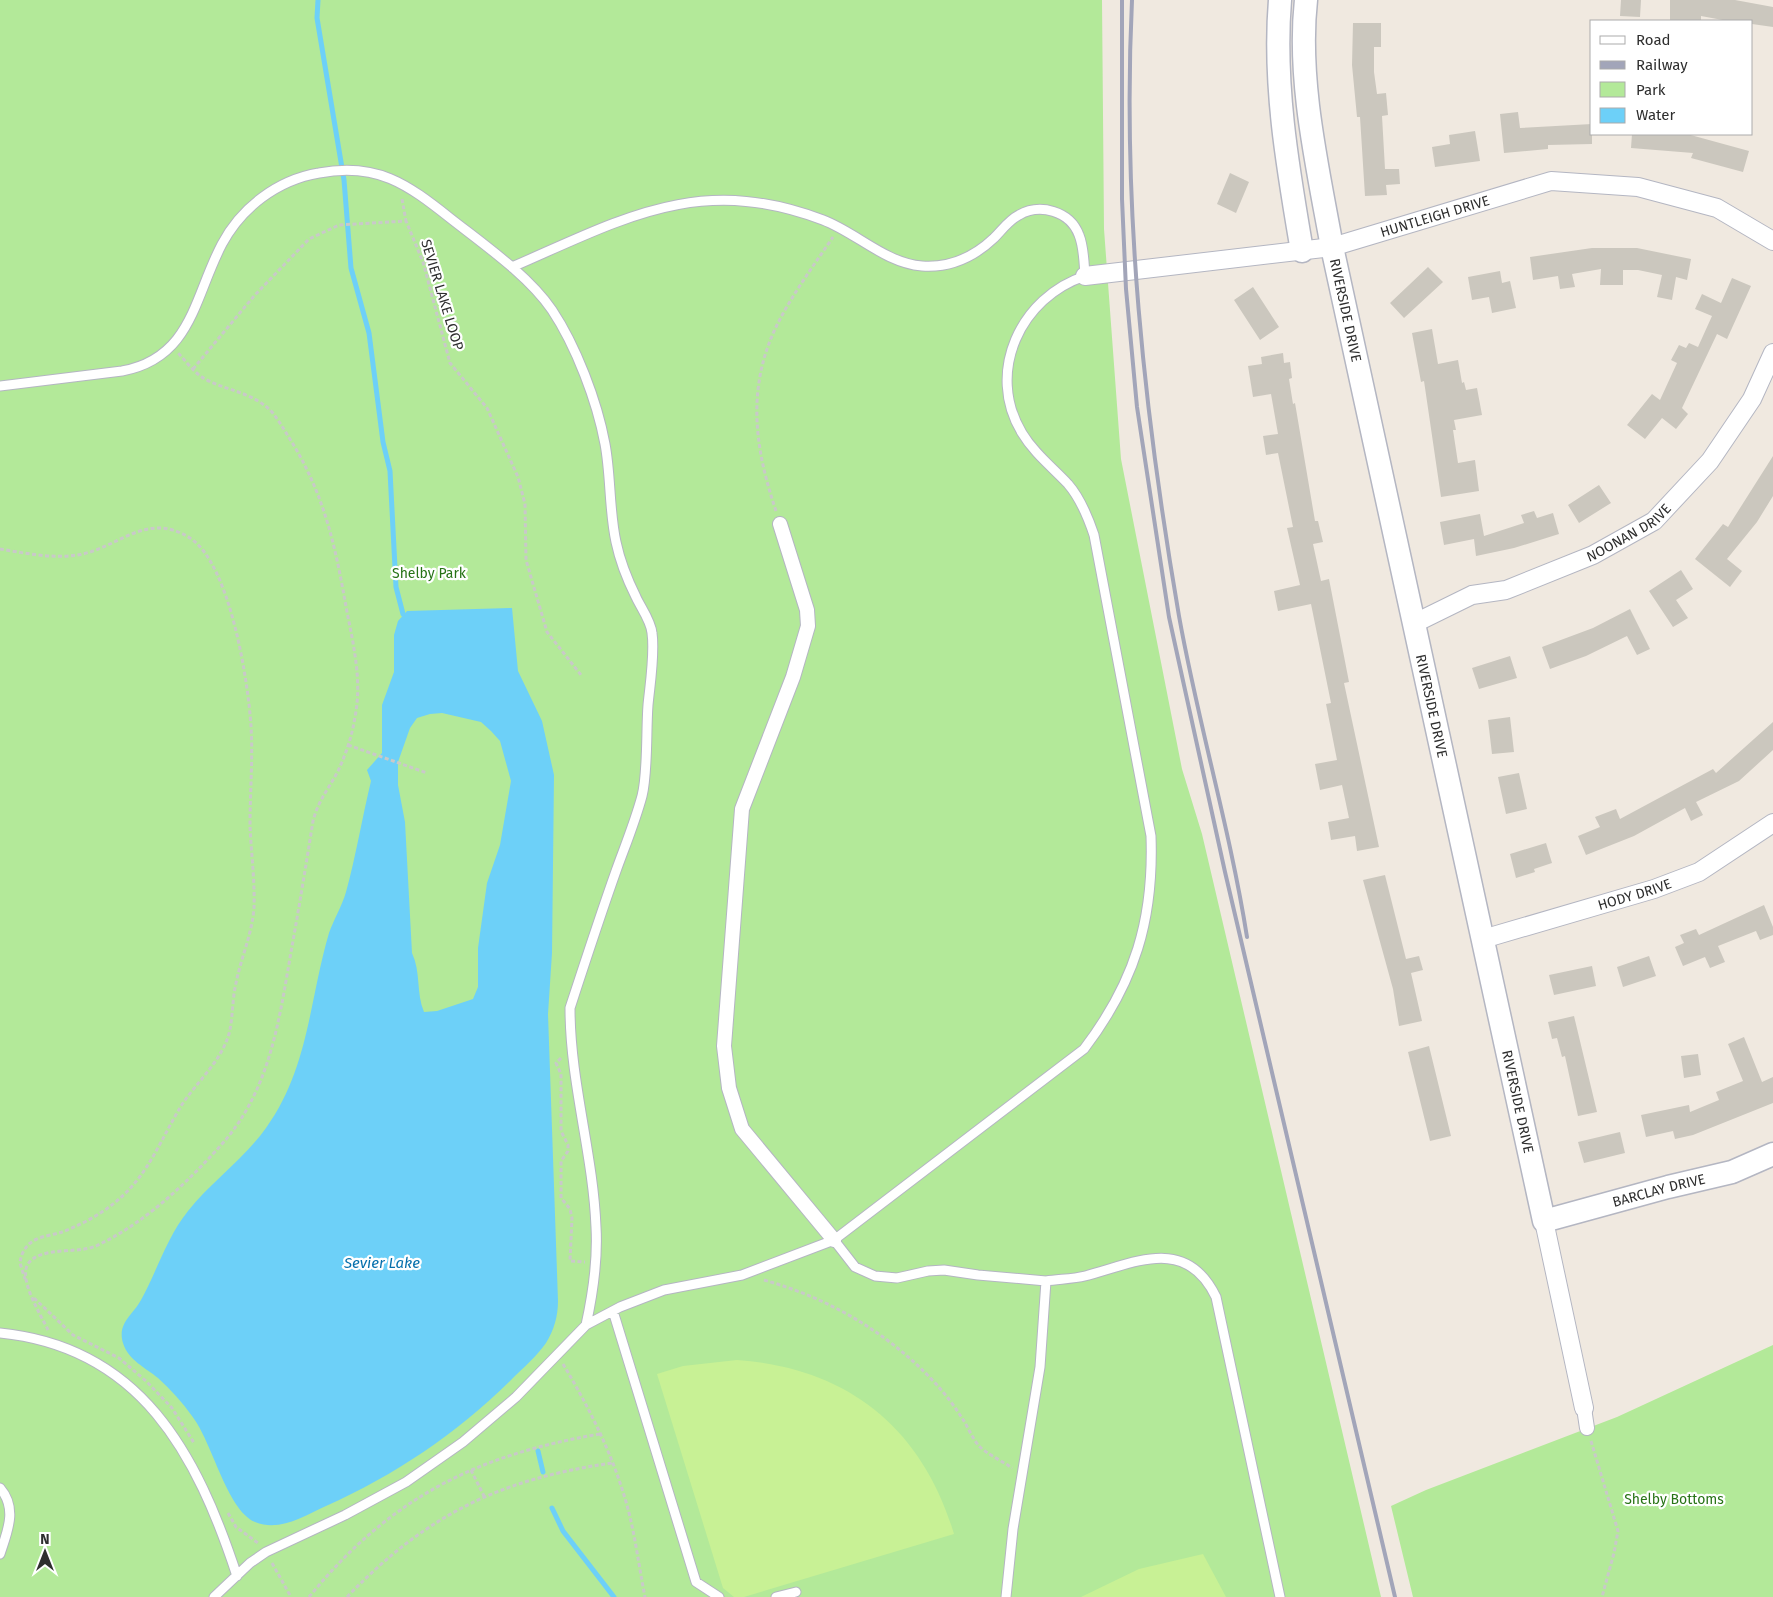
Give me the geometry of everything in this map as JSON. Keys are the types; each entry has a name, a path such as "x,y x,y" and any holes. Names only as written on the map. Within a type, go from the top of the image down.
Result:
{"street":[{"path":"1280,0 1281,79 1286,149 1302,251"},
{"name":"RIVERSIDE DRIVE","path":"1306,0 1306,71 1314,142 1332,248 1584,1408"},
{"name":"HUNTLEIGH DRIVE","path":"1086,276 1332,248 1551,181 1638,187 1717,208 1773,240"},
{"name":"NOONAN DRIVE","path":"1413,624 1472,596 1506,590 1593,555 1654,521 1710,461 1752,399 1773,353"},
{"path":"780,524 807,610 808,626 793,677 742,809 725,1025 726,1067 731,1095 742,1129 834,1240"},
{"name":"HODY DRIVE","path":"1483,939 1654,889 1699,872 1773,823"},
{"name":"BARCLAY DRIVE","path":"1544,1221 1668,1187 1732,1172 1773,1154"},
{"path":"1584,1408 1587,1428"}],"lane":[{"path":"0,386 132,370 158,358 172,346 188,323 220,248 237,221 260,198 303,176 319,173 359,171 398,181 413,188 512,268 551,309 589,389 605,443 616,541 626,578 652,631 643,793 570,1008 570,1042 596,1227 596,1263 586,1326"},
{"path":"214,1597 266,1552 345,1515 406,1482 463,1442 516,1397 586,1326 613,1311 664,1290 742,1275 834,1240 1084,1049 1104,1023 1120,994 1134,964 1144,933 1150,893 1151,836 1094,535 1077,496 1022,433 1012,409 1007,383 1009,357 1024,322 1050,293 1073,280 1086,276 1082,242 1077,230 1064,216 1050,210 1034,210 1019,215 974,254 955,263 934,266 902,262 824,220 768,203 723,199 688,202 651,210 610,224 512,268"},
{"path":"834,1240 855,1267 875,1276 897,1278 928,1271 944,1270 978,1276 1046,1281 1084,1276 1144,1258 1158,1257 1187,1265 1209,1284 1218,1304 1280,1597"},
{"path":"1006,1597 1013,1529 1040,1367 1046,1281"},
{"path":"613,1311 696,1582 719,1597"},
{"path":"0,1333 17,1334 55,1344 91,1360 113,1373 146,1401 168,1427 197,1474 220,1524 237,1576"},
{"path":"0,1488 9,1502 11,1516 0,1554"},
{"path":"776,1597 796,1592"}],"path":[{"name":"SEVIER LAKE LOOP","path":"402,199 406,221 423,262 450,363 487,408 518,477 525,504 526,560 547,632 581,675"},
{"path":"193,369 254,296 309,239 339,225 406,221"},
{"path":"780,524 763,474 758,448 756,405 761,371 779,322 838,228"},
{"path":"26,1280 27,1266 36,1257 93,1247 116,1236 163,1203 222,1144 254,1098 274,1045 314,816 324,791 337,772 348,745 358,696 356,656 334,540 320,499 302,460 270,411 251,397 203,378 172,346"},
{"path":"0,550 76,556 102,548 132,533 154,528 176,531 189,537 210,558 218,573 226,596 245,685 251,728 250,825 254,908 250,937 236,983 226,1043 184,1102 148,1166 124,1195 109,1207 77,1226 35,1240 27,1245 22,1253 20,1262 26,1280 55,1344"},
{"path":"348,745 375,752 427,774"},
{"path":"556,1063 561,1074 561,1131 568,1145 568,1151 562,1162 562,1198 570,1209 570,1261 596,1263"},
{"path":"742,1275 784,1285 819,1300 852,1316 884,1336 938,1386 961,1415 980,1446 1023,1475"},
{"path":"558,1355 581,1394 624,1492 645,1597"},
{"path":"1587,1428 1616,1523 1618,1536 1602,1595"},
{"path":"309,1597 331,1570 368,1535 409,1504 471,1470 500,1457 550,1442 600,1434"},
{"path":"347,1597 373,1570 407,1541 444,1516 484,1496 525,1480 560,1471 612,1463"},
{"path":"471,1470 484,1496"},
{"path":"266,1552 291,1597"}],"green space":[{"name":"Shelby Park","path":"0,0 1102,0 1104,229 1121,459 1182,769 1202,834 1381,1597 0,1597"},
{"name":"Shelby Bottoms","path":"1773,1345 1773,1597 1413,1597 1391,1506 1426,1490 1617,1417"},
{"path":"737,1360 777,1365 813,1376 846,1390 875,1410 900,1434 922,1463 940,1496 954,1534 744,1597 734,1597 723,1588 657,1374 683,1366"},
{"path":"1203,1554 1226,1597 1081,1597 1139,1569"}],"water":[{"name":"Sevier Lake","path":"512,608 518,671 542,721 554,775 552,953 548,1014 557,1312 551,1333 538,1353 491,1399 448,1435 377,1481 352,1494 292,1522 264,1525 255,1522 245,1515 236,1504 220,1474 200,1428 180,1401 163,1383 138,1363 125,1349 122,1330 147,1289 168,1243 181,1221 197,1200 238,1160 266,1128 291,1082 300,1058 329,933 350,878 371,781 367,770 382,753 382,705 394,672 394,635 398,621 407,611","holes":["442,713 481,722 500,741 511,781 500,845 487,883 478,948 478,987 473,999 437,1011 424,1012 420,997 417,968 412,953 405,822 398,785 398,762 410,728 417,718"]}],"building":[{"path":"1621,0 1641,0 1640,17 1620,16"},
{"path":"1670,0 1735,0 1773,7 1773,27 1753,24 1753,20 1723,20 1701,16 1701,20 1670,20"},
{"path":"1353,23 1381,23 1381,47 1374,47 1374,72 1377,94 1386,93 1388,115 1382,116 1385,169 1399,169 1400,184 1386,185 1387,195 1365,196 1360,117 1357,117 1352,65"},
{"path":"1518,112 1520,128 1590,124 1592,144 1548,145 1548,149 1504,153 1500,114"},
{"path":"1475,131 1480,161 1435,167 1432,147 1450,144 1449,135"},
{"path":"1632,135 1691,135 1749,151 1743,172 1691,158 1693,153 1631,148"},
{"path":"1230,173 1249,182 1236,213 1217,204"},
{"path":"1592,248 1637,248 1691,259 1687,280 1676,277 1672,300 1657,297 1662,275 1638,270 1623,270 1623,285 1600,285 1601,269 1572,274 1575,287 1560,289 1558,276 1533,280 1530,257"},
{"path":"1428,267 1443,282 1404,318 1390,303"},
{"path":"1500,271 1502,283 1510,281 1516,308 1492,313 1489,297 1472,300 1468,277"},
{"path":"1732,278 1751,286 1727,339 1717,334 1682,408 1688,414 1676,429 1662,418 1645,439 1627,425 1652,394 1660,400 1677,363 1671,360 1679,345 1686,348 1689,343 1698,347 1712,316 1695,309 1702,294 1721,303"},
{"path":"1253,287 1279,327 1260,340 1234,300"},
{"path":"1432,329 1438,364 1458,360 1462,383 1464,382 1466,390 1477,388 1482,415 1454,420 1456,430 1453,430 1458,463 1475,460 1479,491 1441,497 1424,381 1421,382 1412,333"},
{"path":"1283,353 1284,363 1290,362 1292,378 1289,379 1293,404 1295,403 1315,521 1318,521 1323,542 1313,544 1321,581 1329,579 1349,682 1344,683 1379,847 1357,851 1355,836 1331,840 1328,822 1349,818 1342,785 1320,790 1315,764 1337,760 1326,704 1331,703 1311,604 1278,611 1274,591 1300,585 1287,528 1293,527 1278,453 1266,455 1263,436 1278,434 1271,394 1253,397 1248,366 1262,364 1261,357"},
{"path":"1773,456 1773,496 1757,522 1727,559 1742,571 1730,587 1695,559 1723,524 1728,527"},
{"path":"1599,485 1611,503 1579,523 1568,505"},
{"path":"1534,511 1537,518 1553,513 1559,534 1514,548 1476,556 1474,539 1444,545 1440,522 1480,514 1484,536 1524,523 1521,515"},
{"path":"1681,570 1693,589 1676,600 1688,618 1673,627 1649,591"},
{"path":"1630,609 1650,649 1637,655 1627,636 1586,656 1550,669 1542,647 1593,628"},
{"path":"1510,656 1517,678 1479,689 1472,668"},
{"path":"1510,717 1514,752 1492,754 1488,720"},
{"path":"1773,722 1773,750 1739,781 1696,802 1703,815 1691,821 1685,808 1634,836 1586,855 1578,836 1600,827 1595,817 1616,809 1620,819 1713,769 1716,773"},
{"path":"1519,773 1527,809 1506,814 1498,777"},
{"path":"1546,843 1552,863 1534,869 1535,872 1516,878 1510,854"},
{"path":"1385,875 1406,959 1419,956 1423,970 1411,973 1422,1021 1399,1026 1393,989 1363,880"},
{"path":"1764,905 1773,927 1773,935 1760,940 1756,931 1718,946 1725,962 1710,968 1705,957 1683,966 1675,947 1684,943 1680,935 1696,929 1699,935"},
{"path":"1649,956 1656,976 1623,987 1617,967"},
{"path":"1592,966 1596,986 1554,995 1549,975"},
{"path":"1574,1016 1597,1112 1578,1116 1565,1056 1562,1057 1557,1038 1552,1039 1548,1022"},
{"path":"1744,1037 1762,1082 1773,1077 1773,1103 1693,1135 1675,1139 1673,1131 1646,1137 1641,1115 1689,1105 1690,1112 1719,1100 1716,1092 1743,1081 1728,1044"},
{"path":"1429,1046 1451,1136 1430,1141 1408,1052"},
{"path":"1698,1054 1701,1075 1684,1078 1681,1056"},
{"path":"1620,1132 1625,1153 1584,1163 1578,1142"}],"waterway":[{"path":"318,0 317,18 344,180 351,268 369,333 383,442 390,471 396,587 403,614"},
{"path":"538,1451 543,1472"},
{"path":"552,1508 563,1531 614,1597"}],"railway":[{"path":"1122,0 1122,199 1126,289 1137,407 1169,617 1225,872 1395,1597"},
{"path":"1132,0 1130,155 1133,232 1146,386 1155,463 1179,616 1195,696 1232,856 1247,937"}]}
